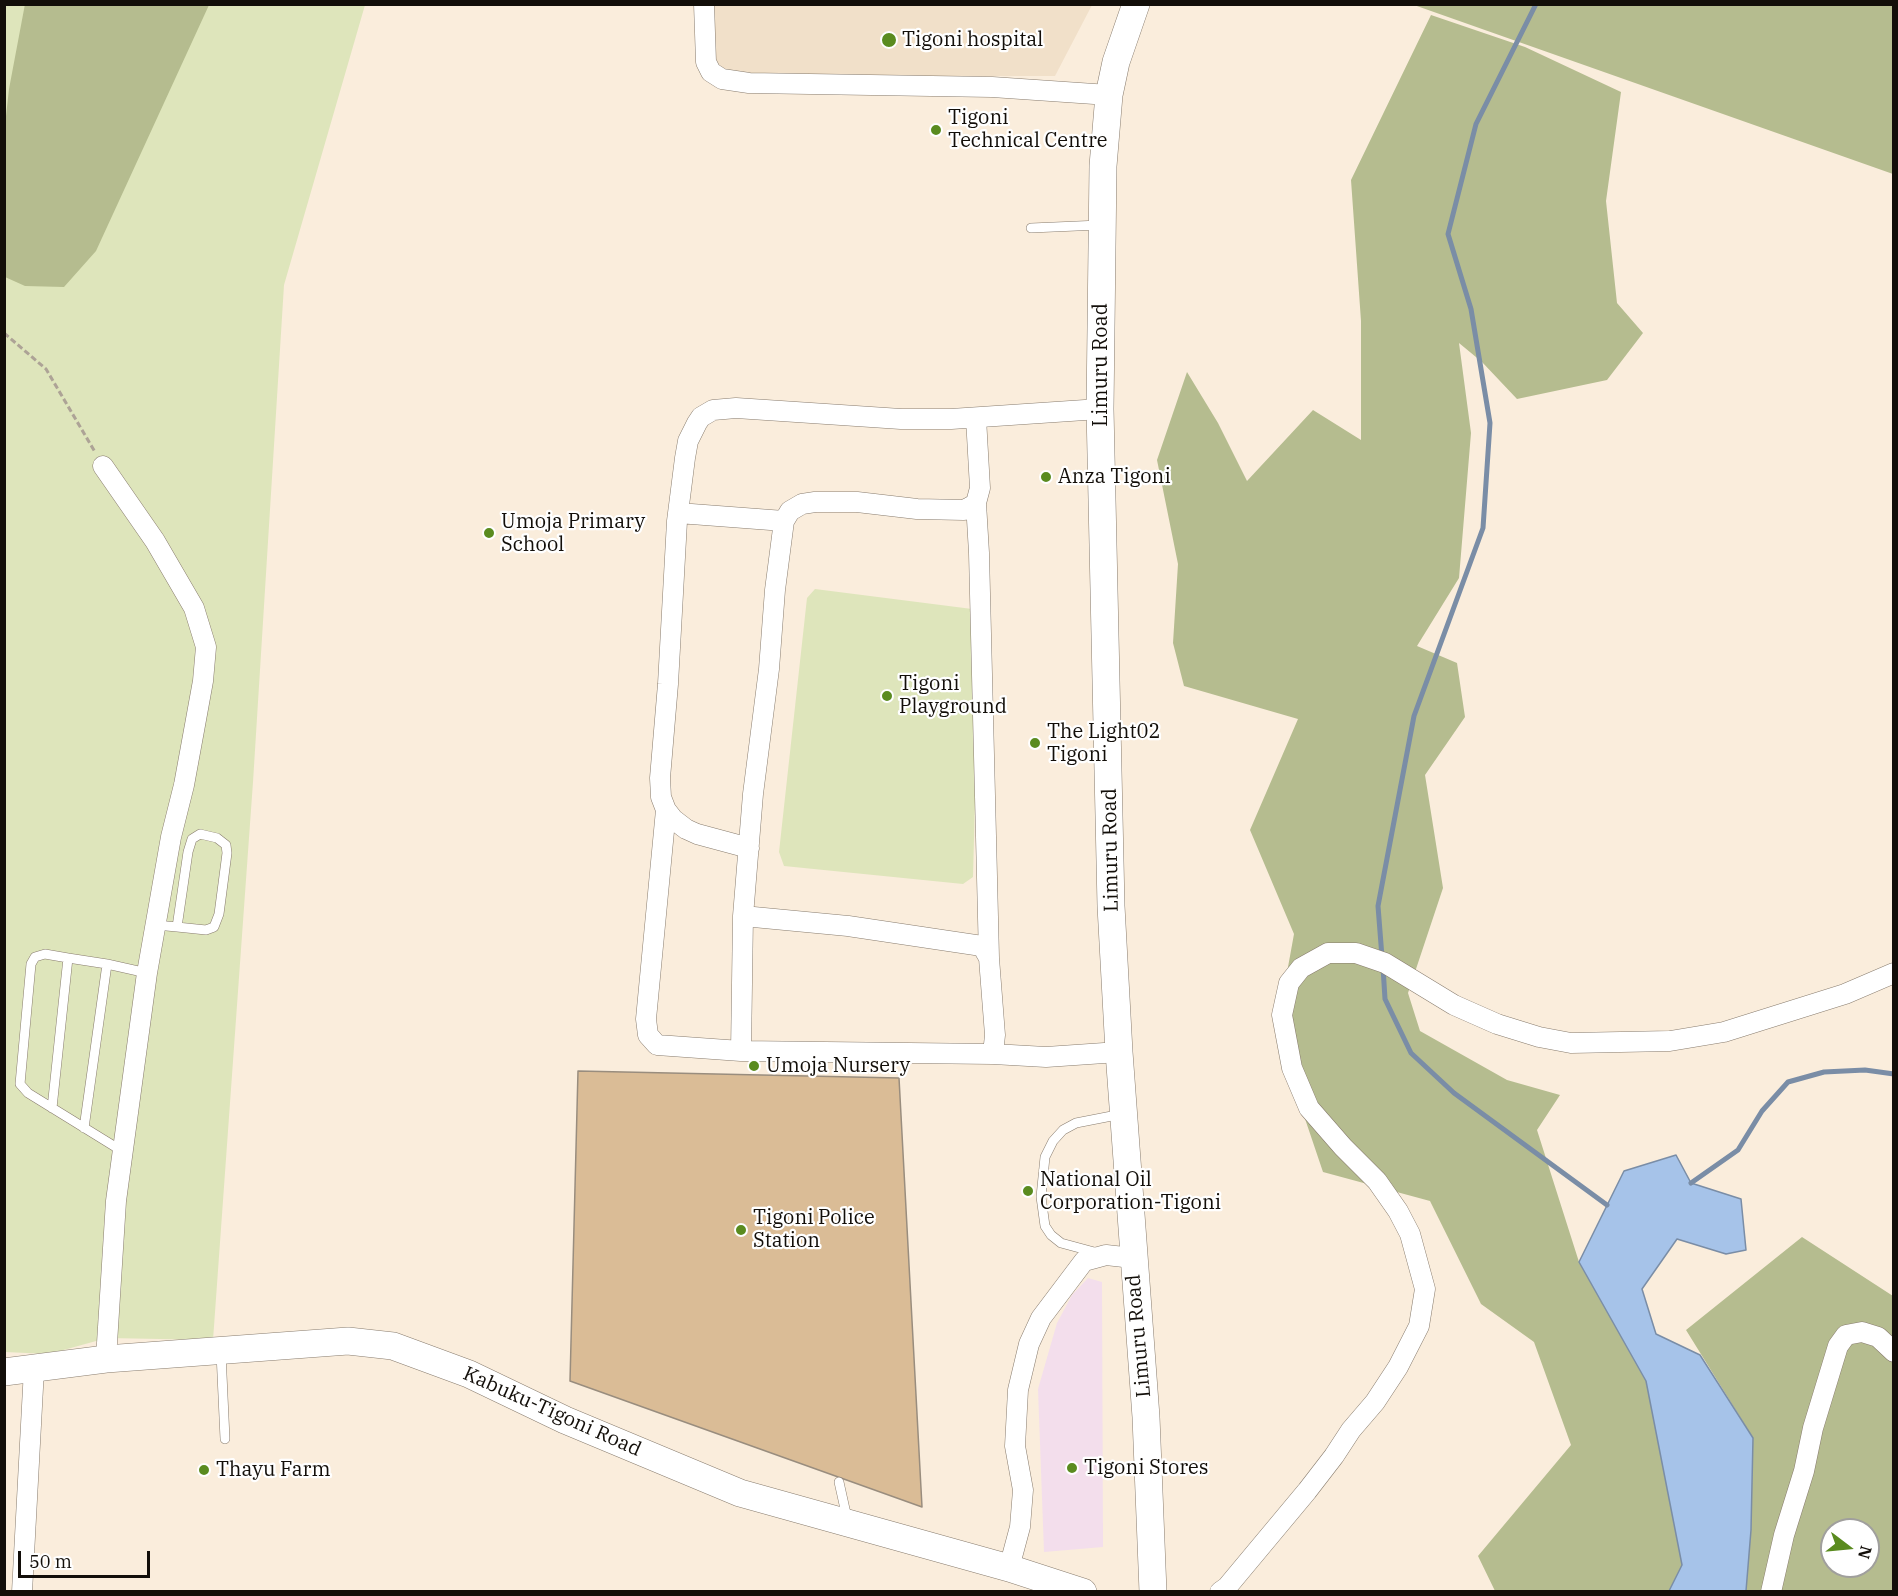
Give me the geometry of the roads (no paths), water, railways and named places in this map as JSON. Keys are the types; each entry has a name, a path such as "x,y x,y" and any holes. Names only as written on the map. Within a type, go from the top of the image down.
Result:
{"main road":[{"name":"Limuru Road","path":"1136,4 1116,62 1109,95 1103,166 1100,409 1111,906 1133,1258 1146,1418 1154,1592"},
{"name":"Kabuku-Tigoni Road","path":"4,1372 106,1359 348,1341 393,1346 470,1374 565,1420 740,1493 1009,1568 1083,1592"}],"street":[{"path":"704,4 706,62 711,72 722,79 749,83 992,87 1109,95"},
{"path":"749,848 686,829 672,819 661,797 660,778 678,513 685,459 692,430 701,417 718,409 736,408 901,419 976,418 1100,409"},
{"path":"976,418 980,488 976,502 989,958 995,1035 993,1054"},
{"path":"103,466 155,541 194,608 206,646 201,692 184,785 171,837 147,973 122,1151 116,1201 106,1359"},
{"path":"741,1051 743,916 753,794 784,521 790,511 802,504 814,502 857,502 916,509 964,510 976,502"},
{"path":"678,513 784,521"},
{"path":"666,810 646,1019 648,1035 657,1045 741,1051 993,1054 1046,1057 1119,1052"},
{"path":"743,916 848,926 965,942 982,946 989,958"},
{"path":"1220,1592 1227,1587 1307,1491 1351,1430 1375,1402 1398,1367 1419,1326 1425,1289 1410,1233 1398,1211 1377,1181 1309,1108 1292,1068 1282,1015 1289,982 1301,968 1328,953 1356,953 1385,963 1454,1005 1497,1024 1539,1037 1571,1043 1670,1041 1724,1032 1845,994 1893,973"},
{"path":"1009,1568 1020,1527 1023,1490 1016,1446 1018,1390 1029,1344 1041,1318 1084,1262 1106,1255 1133,1258"},
{"path":"1771,1592 1784,1534 1804,1471 1813,1428 1838,1346 1846,1335 1862,1332 1878,1337 1893,1352"},
{"path":"22,1592 34,1369"}],"lane":[{"path":"1031,228 1102,225"},
{"path":"156,925 206,930 214,927 219,914 227,853 226,845 217,838 200,834 192,839 177,927"},
{"path":"122,1151 27,1093 20,1084 31,964 35,957 45,954 147,973"},
{"path":"52,1108 68,958"},
{"path":"84,1128 107,964"},
{"path":"1106,1255 1071,1247 1051,1235 1044,1226 1041,1197 1042,1175 1045,1157 1053,1141 1063,1130 1090,1119 1124,1114"},
{"path":"220,1351 225,1439"},
{"path":"840,1482 848,1523"}],"water":[{"path":"1676,1155 1691,1183 1741,1199 1746,1250 1726,1254 1677,1239 1642,1289 1656,1334 1700,1355 1753,1438 1751,1530 1746,1591 1669,1591 1682,1565 1646,1381 1579,1262 1624,1171"}],"waterway":[{"path":"1382,957 1378,906 1414,716 1483,528 1490,423 1471,309 1448,234 1476,124 1536,4"},
{"path":"1383,967 1385,999 1411,1053 1454,1093 1607,1205"},
{"path":"1691,1183 1738,1150 1762,1111 1788,1082 1824,1072 1865,1070 1894,1074"}],"place":[{"name":"Tigoni hospital","path":"889,40"},
{"name":"Tigoni Technical Centre","path":"936,130"},
{"name":"Anza Tigoni","path":"1046,477"},
{"name":"Umoja Primary School","path":"489,533"},
{"name":"Tigoni Playground","path":"887,696"},
{"name":"The Light02 Tigoni","path":"1035,743"},
{"name":"Umoja Nursery","path":"754,1066"},
{"name":"National Oil Corporation-Tigoni","path":"1028,1191"},
{"name":"Tigoni Police Station","path":"741,1230"},
{"name":"Tigoni Stores","path":"1072,1468"},
{"name":"Thayu Farm","path":"204,1470"}]}
